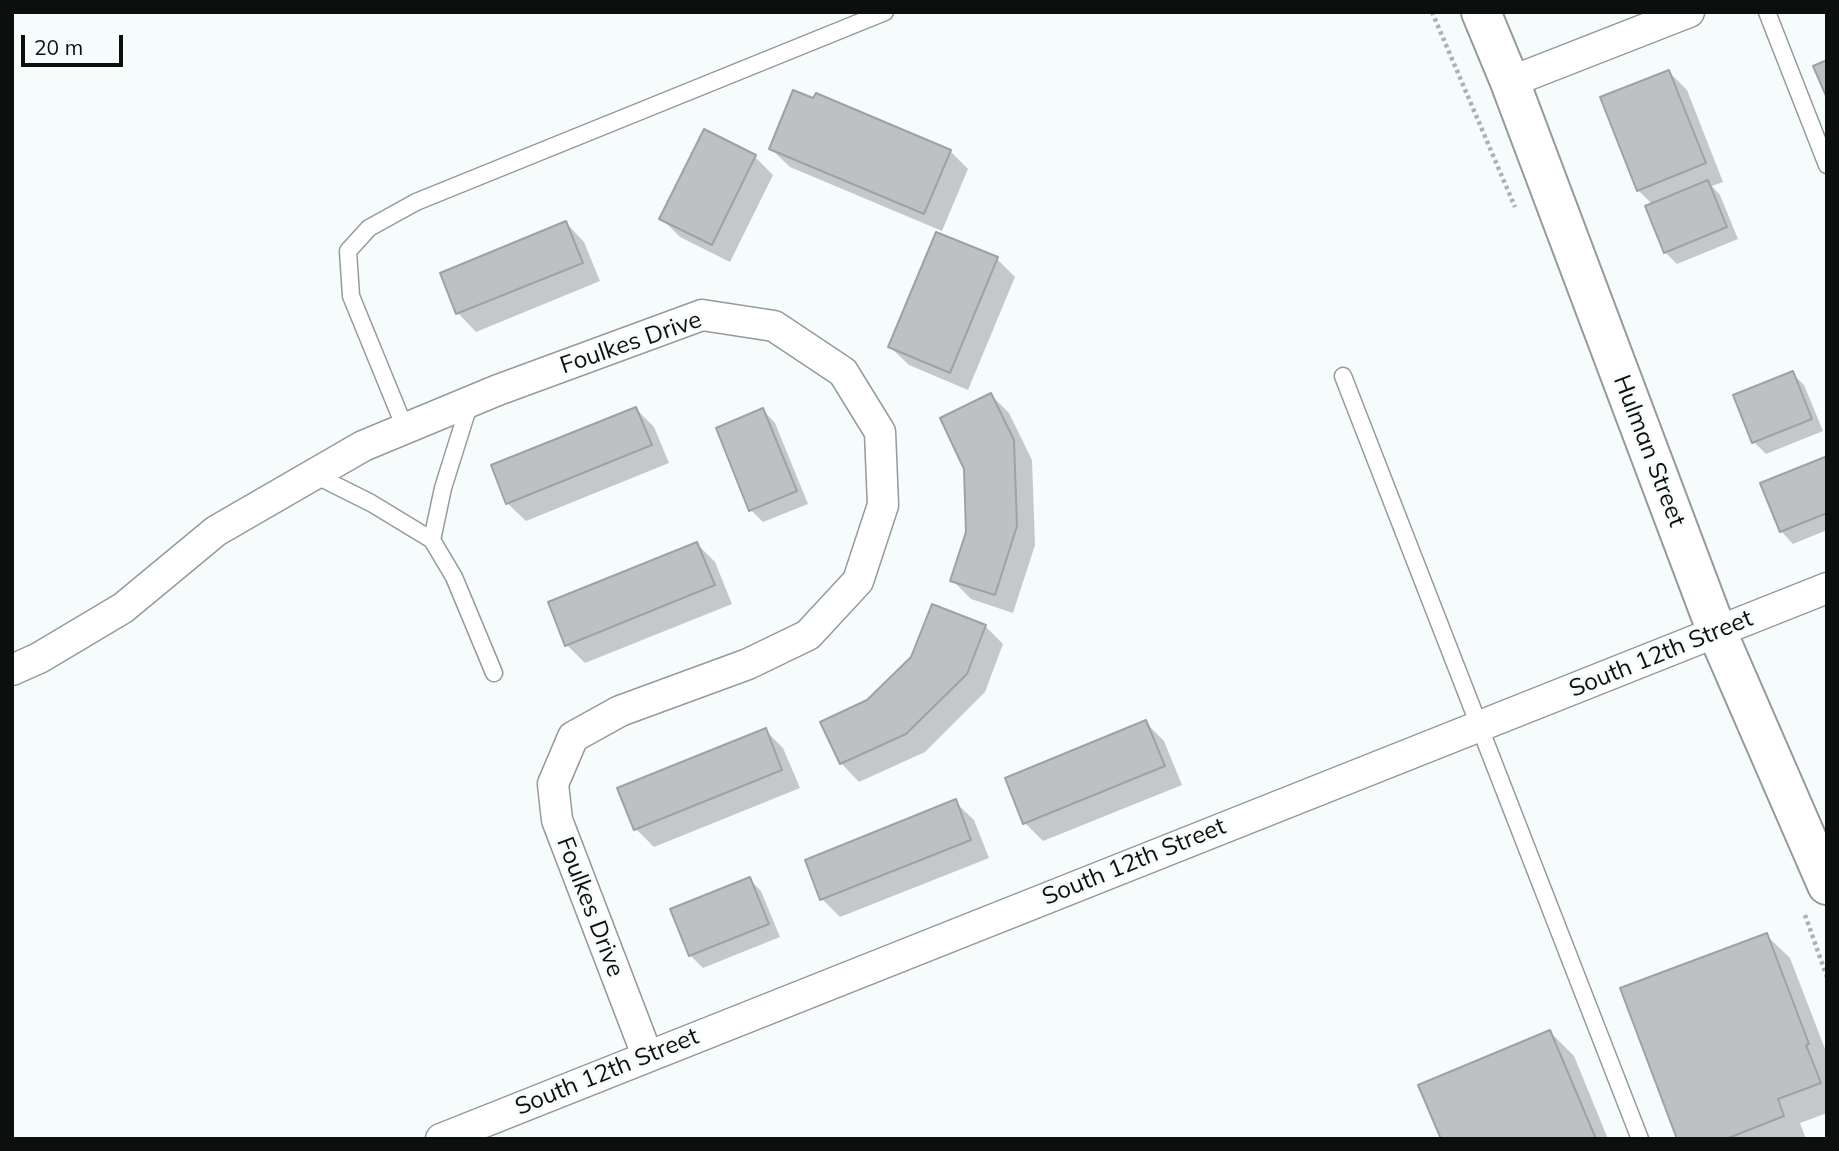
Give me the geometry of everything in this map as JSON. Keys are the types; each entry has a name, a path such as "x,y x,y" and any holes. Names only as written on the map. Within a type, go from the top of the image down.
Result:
{"street":[{"name":"Hulman Street","path":"1480,12 1510,82 1717,632 1827,885"},
{"path":"1510,82 1689,12"},
{"name":"Foulkes Drive","path":"12,670 39,658 123,608 216,531 363,446 470,402 702,315 774,326 843,372 880,432 883,505 858,581 808,635 748,664 620,711 573,737 553,784 557,820 646,1055"},
{"name":"South 12th Street","path":"441,1139 646,1055 1827,588"}],"lane":[{"path":"405,428 351,296 348,251 369,228 416,202 886,12"},
{"path":"1767,12 1827,165"},
{"path":"1343,376 1640,1139"},
{"path":"432,540 443,488 470,402"},
{"path":"313,474 371,503 432,540 454,577 494,673"}],"building":[{"path":"1827,60 1827,98 1813,66"},
{"path":"1669,70 1706,163 1637,191 1600,97"},
{"path":"793,90 813,98 816,93 951,150 924,214 769,149"},
{"path":"704,129 756,155 712,245 659,219"},
{"path":"1708,180 1727,227 1664,253 1645,206"},
{"path":"566,221 583,263 456,314 440,273"},
{"path":"936,232 998,257 950,373 888,347"},
{"path":"1793,371 1812,419 1752,443 1733,395"},
{"path":"991,393 1014,440 1017,526 995,595 950,581 966,532 964,469 940,418"},
{"path":"636,407 652,445 506,504 491,465"},
{"path":"763,408 797,491 749,511 716,428"},
{"path":"1825,457 1827,513 1780,532 1760,483"},
{"path":"697,542 715,585 565,646 548,602"},
{"path":"932,604 986,625 967,674 906,734 840,764 820,722 867,700 911,657"},
{"path":"1146,720 1165,766 1023,824 1005,778"},
{"path":"766,728 782,770 634,830 617,788"},
{"path":"956,799 971,840 820,900 805,860"},
{"path":"750,877 769,924 689,956 670,909"},
{"path":"1767,933 1821,1083 1778,1099 1784,1116 1726,1139 1677,1139 1620,988"},
{"path":"1550,1030 1596,1139 1441,1139 1418,1085"}]}
